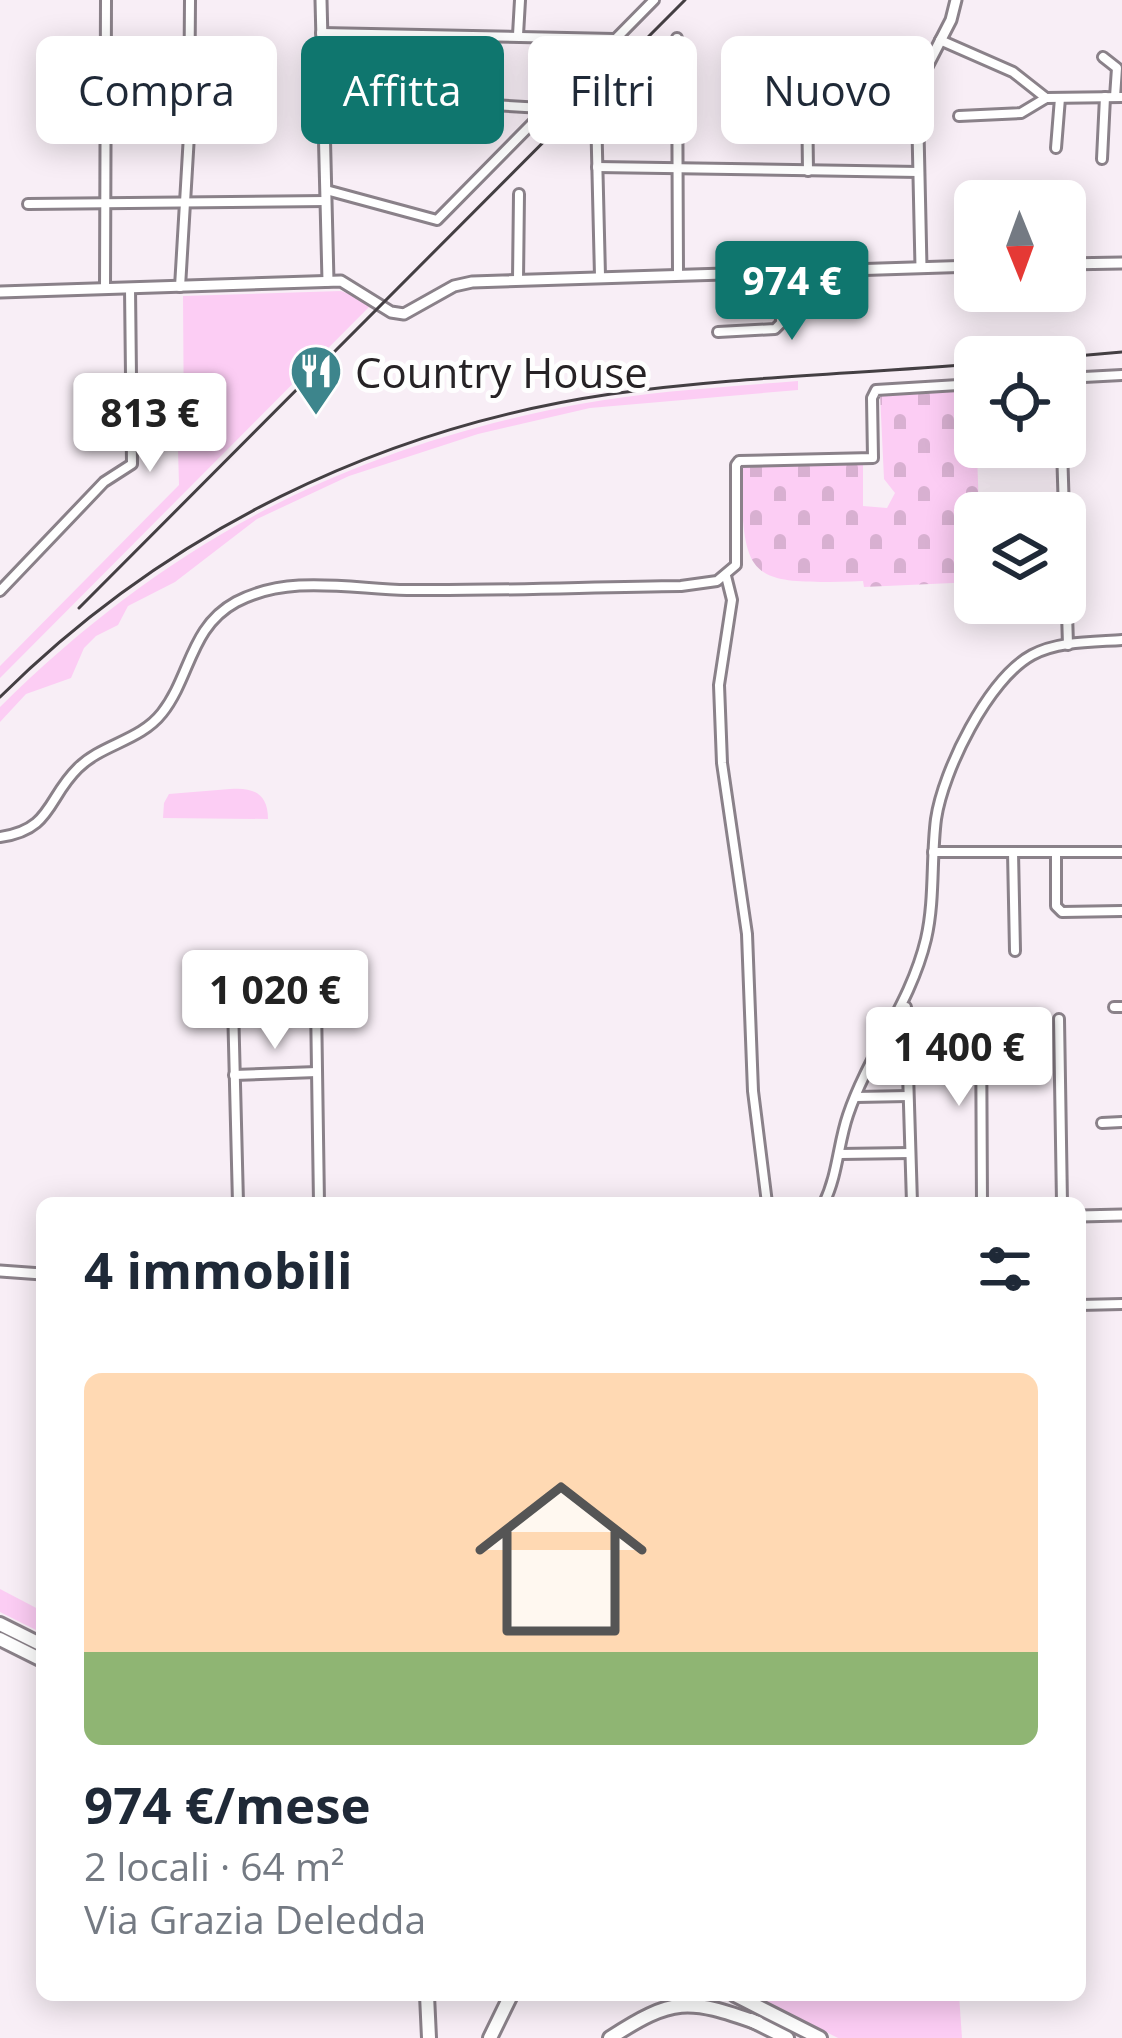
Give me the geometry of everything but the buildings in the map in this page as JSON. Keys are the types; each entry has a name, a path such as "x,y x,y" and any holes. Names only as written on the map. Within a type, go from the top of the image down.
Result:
{"highway":[{"path":"0,1624 36,1642"},
{"path":"0,1639 36,1657"},
{"path":"427,2001 428,2038"},
{"path":"490,2038 508,2001"},
{"path":"714,2001 787,2038"},
{"path":"747,2001 820,2038"},
{"path":"610,2038 639,2019 685,2004 707,2005 758,2023"}],"street":[{"path":"105,289 106,0"},
{"path":"180,287 190,0"},
{"path":"321,0 322,36"},
{"path":"518,35 520,0"},
{"path":"618,36 654,0"},
{"path":"934,52 956,0"},
{"path":"322,33 542,36"},
{"path":"940,40 1013,72 1046,98"},
{"path":"1102,159 1117,68 1103,57"},
{"path":"958,116 1021,113 1046,98 1114,97"},
{"path":"1056,148 1060,98"},
{"path":"28,204 326,195 437,220 528,126"},
{"path":"324,144 328,280"},
{"path":"597,144 600,276"},
{"path":"678,144 678,274"},
{"path":"808,144 808,171"},
{"path":"918,144 921,267"},
{"path":"597,167 919,172"},
{"path":"518,280 519,194"},
{"path":"1086,264 1122,263"},
{"path":"0,292 328,280 353,286 392,312 404,314 454,286 518,280 954,266"},
{"path":"718,332 775,329 782,323 780,271"},
{"path":"0,591 104,482 132,464 130,288"},
{"path":"1086,377 1122,375"},
{"path":"0,837 20,834 38,824 78,768 152,724 168,703 193,646 220,611 242,599 280,589 352,585 405,590 706,584 726,576 736,565 739,461 873,458 872,398 876,390 954,385"},
{"path":"726,576 732,600 719,686 722,763 747,934 753,1091 766,1197"},
{"path":"1067,624 1068,645"},
{"path":"827,1197 847,1118 906,1002 928,932 937,815 947,780 976,718 1016,667 1032,655 1068,645 1122,640"},
{"path":"933,852 1122,852"},
{"path":"1013,852 1015,951"},
{"path":"1056,852 1056,906 1062,912 1122,910"},
{"path":"906,1002 911,1197"},
{"path":"316,1003 319,1197"},
{"path":"232,1005 238,1197"},
{"path":"981,1014 982,1197"},
{"path":"1059,1019 1062,1197"},
{"path":"234,1075 317,1072"},
{"path":"856,1097 908,1096"},
{"path":"1102,1123 1122,1122"},
{"path":"840,1154 910,1153"},
{"path":"1086,1216 1122,1215"},
{"path":"0,1271 36,1274"},
{"path":"1086,1305 1122,1304"}],"green space":[{"path":"341,291 373,303 0,678 0,666 179,485 178,449 184,439 183,296"},
{"path":"798,381 798,390 590,408 478,434 349,476 257,519 175,582 128,606 118,625 84,648 71,678 26,694 0,722 0,707 63,648 129,596 266,509 339,475 415,446 580,404"},
{"path":"954,392 954,468 978,468 978,492 954,492 954,583 864,587 863,581 795,581 759,568 744,533 741,466 863,463 863,506 887,508 895,493 884,479 880,394"},
{"path":"230,789 258,794 268,819 163,818 169,794"},
{"path":"0,1589 36,1608 36,1630 0,1612"},
{"path":"765,2001 959,2001 962,2038 838,2038"}],"railway":[{"path":"79,608 685,0"},
{"path":"1086,355 1122,352"},
{"path":"0,697 64,638 205,538 281,496 441,432 525,410 656,388 954,365"}],"place":[{"name":"Country House","path":"316,417"}]}
